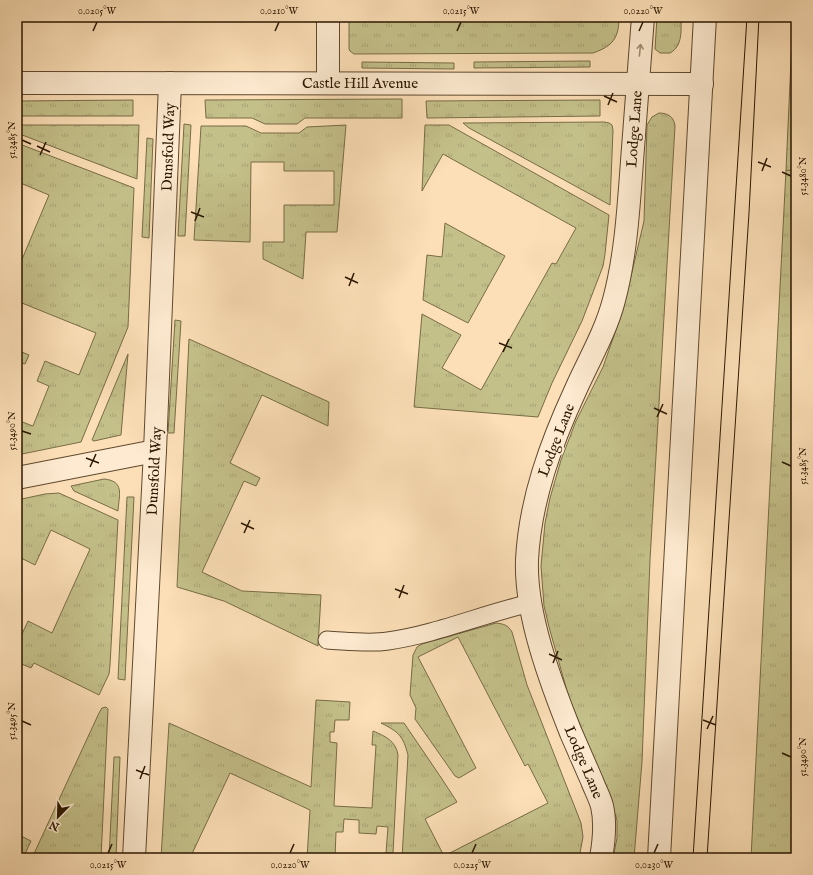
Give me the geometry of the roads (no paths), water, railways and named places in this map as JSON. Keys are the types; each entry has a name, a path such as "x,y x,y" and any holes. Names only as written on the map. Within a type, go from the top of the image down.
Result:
{"street":[{"path":"328,17 328,83"},
{"name":"Lodge Lane","path":"601,858 604,838 602,805 556,693 543,654 527,581 528,540 535,501 549,453 608,318 619,279 627,224 643,17"},
{"path":"659,858 705,17"},
{"name":"Castle Hill Avenue","path":"17,83 702,84"},
{"name":"Dunsfold Way","path":"134,858 155,451 170,83"},
{"path":"17,478 155,451"}],"lane":[{"path":"327,640 370,642 387,641 428,632 505,609 531,604"}],"tram line":[{"path":"693,858 747,17"},
{"path":"707,858 749,213 759,17"}]}
